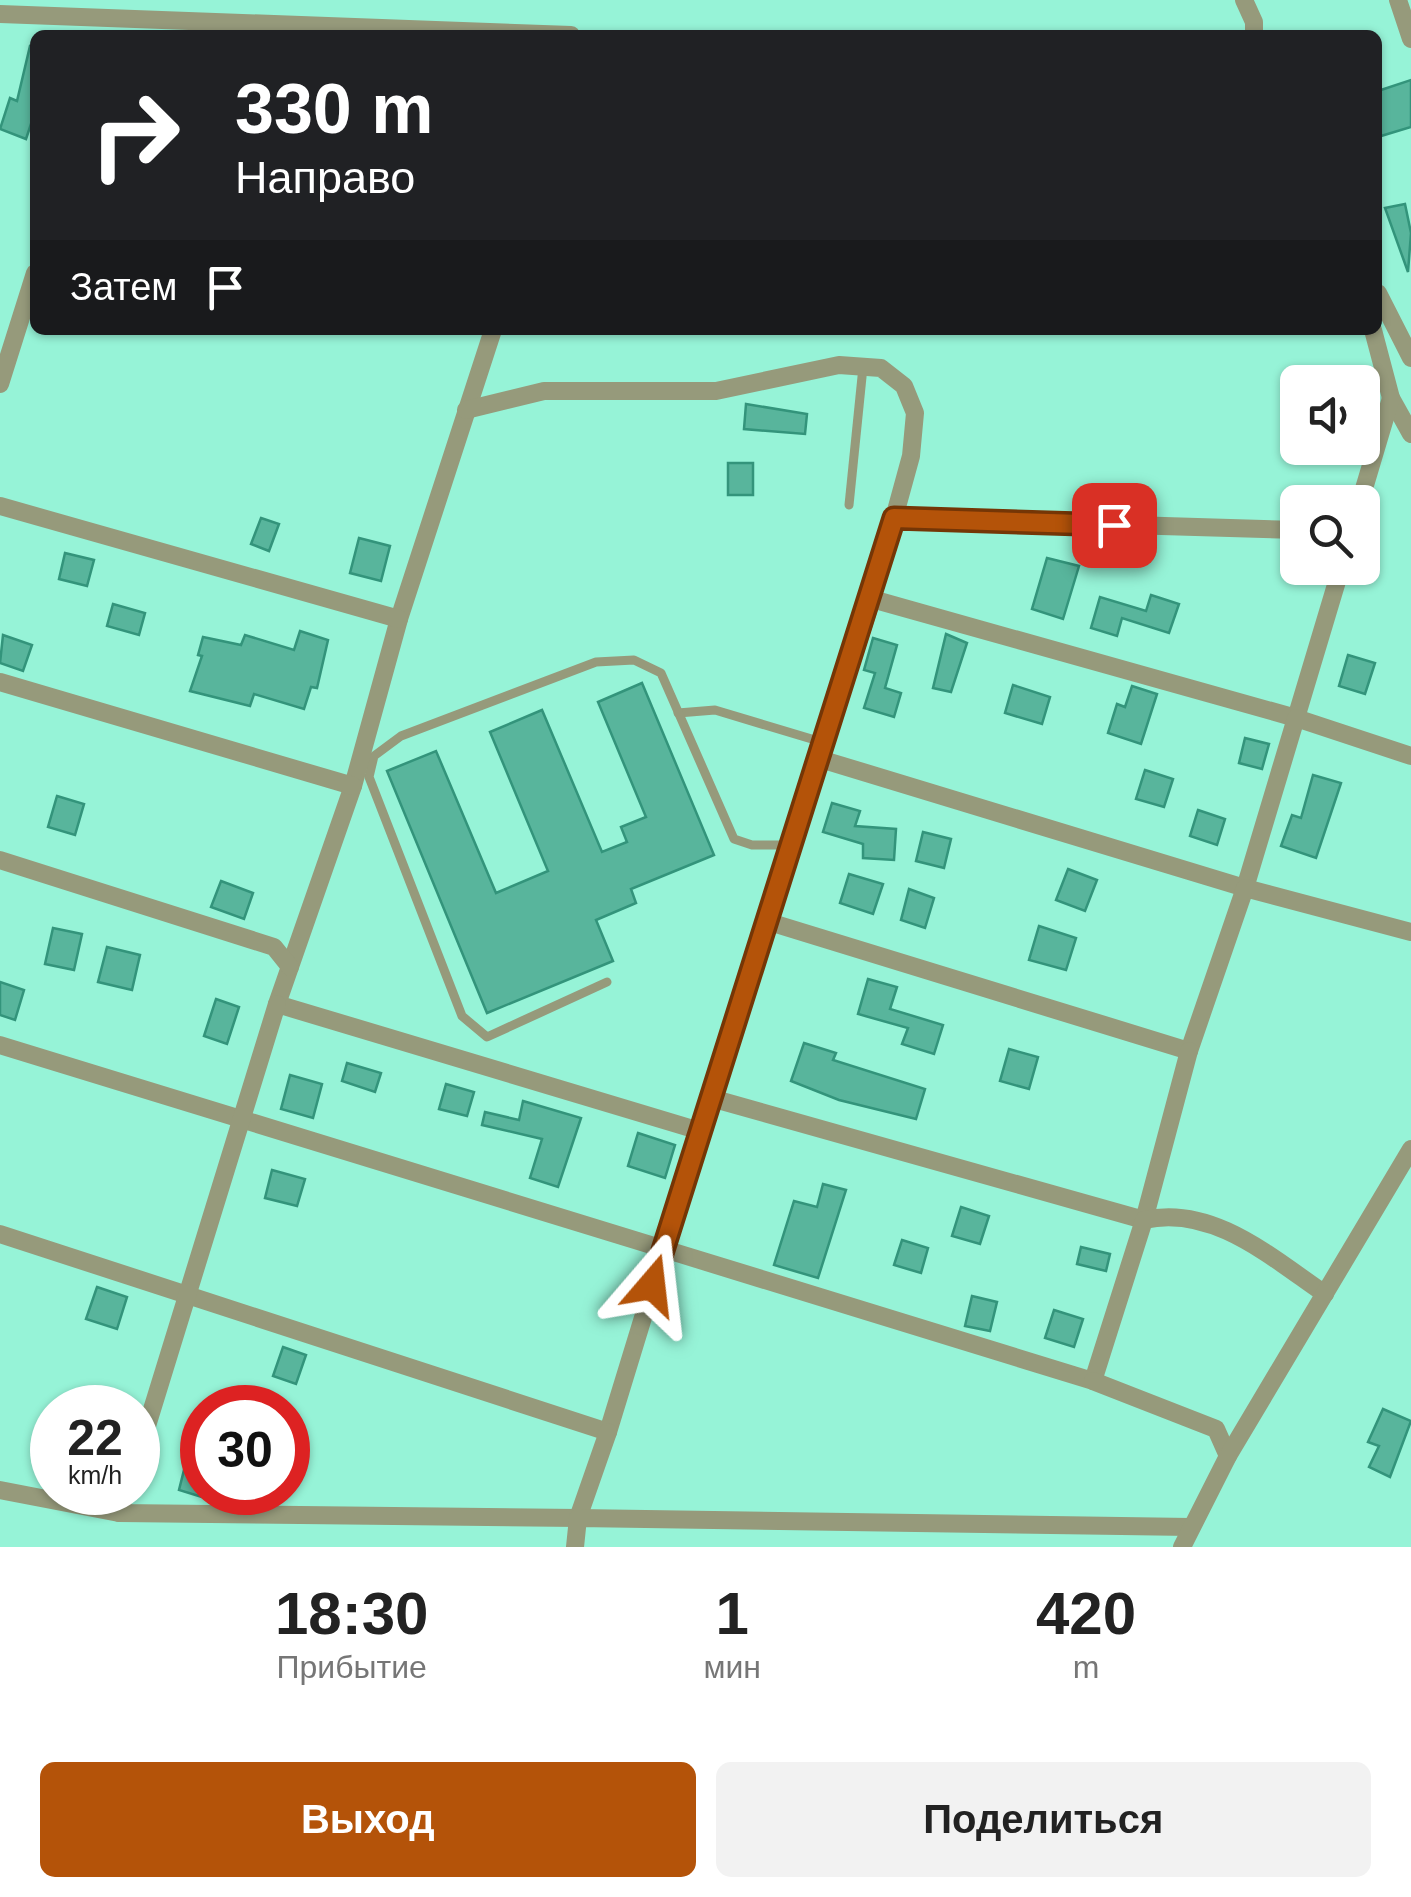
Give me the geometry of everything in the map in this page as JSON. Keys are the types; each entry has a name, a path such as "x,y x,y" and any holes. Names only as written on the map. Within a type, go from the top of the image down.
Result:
{"street":[{"path":"1244,0 1257,30"},
{"path":"1398,0 1411,40"},
{"path":"0,14 112,27 284,30"},
{"path":"0,384 30,288"},
{"path":"1382,301 1411,358"},
{"path":"160,1385 244,1120 276,1004 354,786 399,620 491,335"},
{"path":"1375,335 1391,398 1411,434"},
{"path":"466,410 544,391 716,392 839,365 881,368 904,386 916,413 911,456 872,599 578,1518 575,1547"},
{"path":"1365,485 1391,398"},
{"path":"0,506 399,620"},
{"path":"894,518 1280,529"},
{"path":"1093,1382 1144,1220 1190,1051 1245,888 1336,585"},
{"path":"872,599 1296,718 1411,756"},
{"path":"0,682 354,786"},
{"path":"823,751 1245,888 1411,932"},
{"path":"0,860 274,947 290,967"},
{"path":"766,922 1190,1051"},
{"path":"276,1004 700,1131"},
{"path":"0,1045 1093,1382 1216,1429 1228,1456"},
{"path":"710,1098 1144,1220 1162,1216 1193,1219 1230,1232 1324,1294"},
{"path":"1182,1547 1228,1456 1411,1149"},
{"path":"0,1234 608,1432"},
{"path":"0,1490 30,1496"},
{"path":"160,1513 1191,1527"}],"lane":[{"path":"849,506 863,367"},
{"path":"607,982 487,1037 462,1016 369,777 374,756 401,736 596,662 634,660 660,672 734,838 752,845 792,846"},
{"path":"678,714 715,710 823,751"}],"building":[{"path":"30,46 30,127 26,139 0,129 10,98 17,101"},
{"path":"1411,80 1411,127 1382,136 1382,90"},
{"path":"1405,204 1411,233 1408,272 1385,208"},
{"path":"746,404 807,414 805,434 744,429"},
{"path":"728,463 753,463 753,495 728,495"},
{"path":"261,518 279,524 269,551 251,544"},
{"path":"359,538 390,546 381,581 350,573"},
{"path":"65,553 94,560 87,586 59,579"},
{"path":"1047,558 1079,566 1063,619 1032,609"},
{"path":"1151,595 1179,604 1169,633 1122,618 1117,636 1091,628 1100,597 1146,611"},
{"path":"113,604 145,613 139,635 107,626"},
{"path":"300,631 328,640 317,688 311,687 304,709 254,694 250,706 190,691 202,656 198,655 203,637 241,645 245,635 294,650"},
{"path":"946,634 967,643 951,692 933,688"},
{"path":"3,635 32,645 23,671 0,663"},
{"path":"873,638 897,645 885,688 901,693 894,717 864,708 875,673 864,670"},
{"path":"1348,655 1375,663 1365,694 1339,686"},
{"path":"642,683 714,855 631,889 636,903 596,920 613,961 487,1013 387,771 436,751 496,893 548,871 490,732 542,710 602,852 627,842 621,827 646,817 598,702"},
{"path":"1013,685 1050,697 1042,724 1005,713"},
{"path":"1132,686 1157,694 1141,744 1108,733 1117,704 1125,707"},
{"path":"1245,738 1269,744 1262,769 1239,763"},
{"path":"1145,770 1173,779 1164,807 1136,799"},
{"path":"1313,775 1341,783 1316,858 1281,846 1292,815 1301,818"},
{"path":"57,796 84,804 75,835 48,827"},
{"path":"832,803 860,811 855,826 896,829 894,860 863,858 863,844 823,832"},
{"path":"1198,810 1225,819 1217,845 1190,836"},
{"path":"923,832 951,839 944,868 916,861"},
{"path":"1068,869 1097,880 1085,911 1056,900"},
{"path":"849,874 883,884 873,914 840,903"},
{"path":"221,881 253,893 244,919 211,907"},
{"path":"909,889 934,898 925,928 901,920"},
{"path":"1039,926 1076,938 1066,970 1029,960"},
{"path":"53,928 82,934 74,970 45,964"},
{"path":"107,947 140,955 132,990 98,982"},
{"path":"868,979 897,987 890,1009 943,1025 934,1054 902,1044 908,1028 858,1014"},
{"path":"0,982 24,990 15,1020 0,1015"},
{"path":"216,999 239,1007 227,1044 204,1036"},
{"path":"804,1043 836,1053 833,1060 925,1089 916,1119 839,1100 791,1081"},
{"path":"1009,1049 1038,1057 1029,1089 1000,1081"},
{"path":"347,1063 381,1073 375,1092 342,1081"},
{"path":"290,1075 322,1084 313,1118 281,1109"},
{"path":"446,1084 474,1092 467,1116 439,1109"},
{"path":"523,1101 581,1118 558,1187 530,1178 542,1139 482,1125 485,1112 519,1120"},
{"path":"638,1133 675,1145 665,1178 628,1166"},
{"path":"272,1170 305,1179 297,1206 265,1198"},
{"path":"823,1184 846,1190 818,1278 774,1265 794,1201 817,1207"},
{"path":"961,1207 989,1216 980,1244 952,1236"},
{"path":"902,1240 928,1248 921,1273 894,1265"},
{"path":"1081,1247 1110,1254 1106,1271 1077,1264"},
{"path":"97,1287 127,1297 117,1329 86,1319"},
{"path":"972,1296 997,1302 990,1331 965,1326"},
{"path":"1054,1310 1083,1319 1074,1347 1045,1338"},
{"path":"283,1347 306,1355 296,1384 273,1376"},
{"path":"1383,1409 1411,1421 1390,1477 1369,1467 1379,1446 1368,1442"}],"route":[{"path":"652,1285 872,599 894,518 1114,525"}]}
